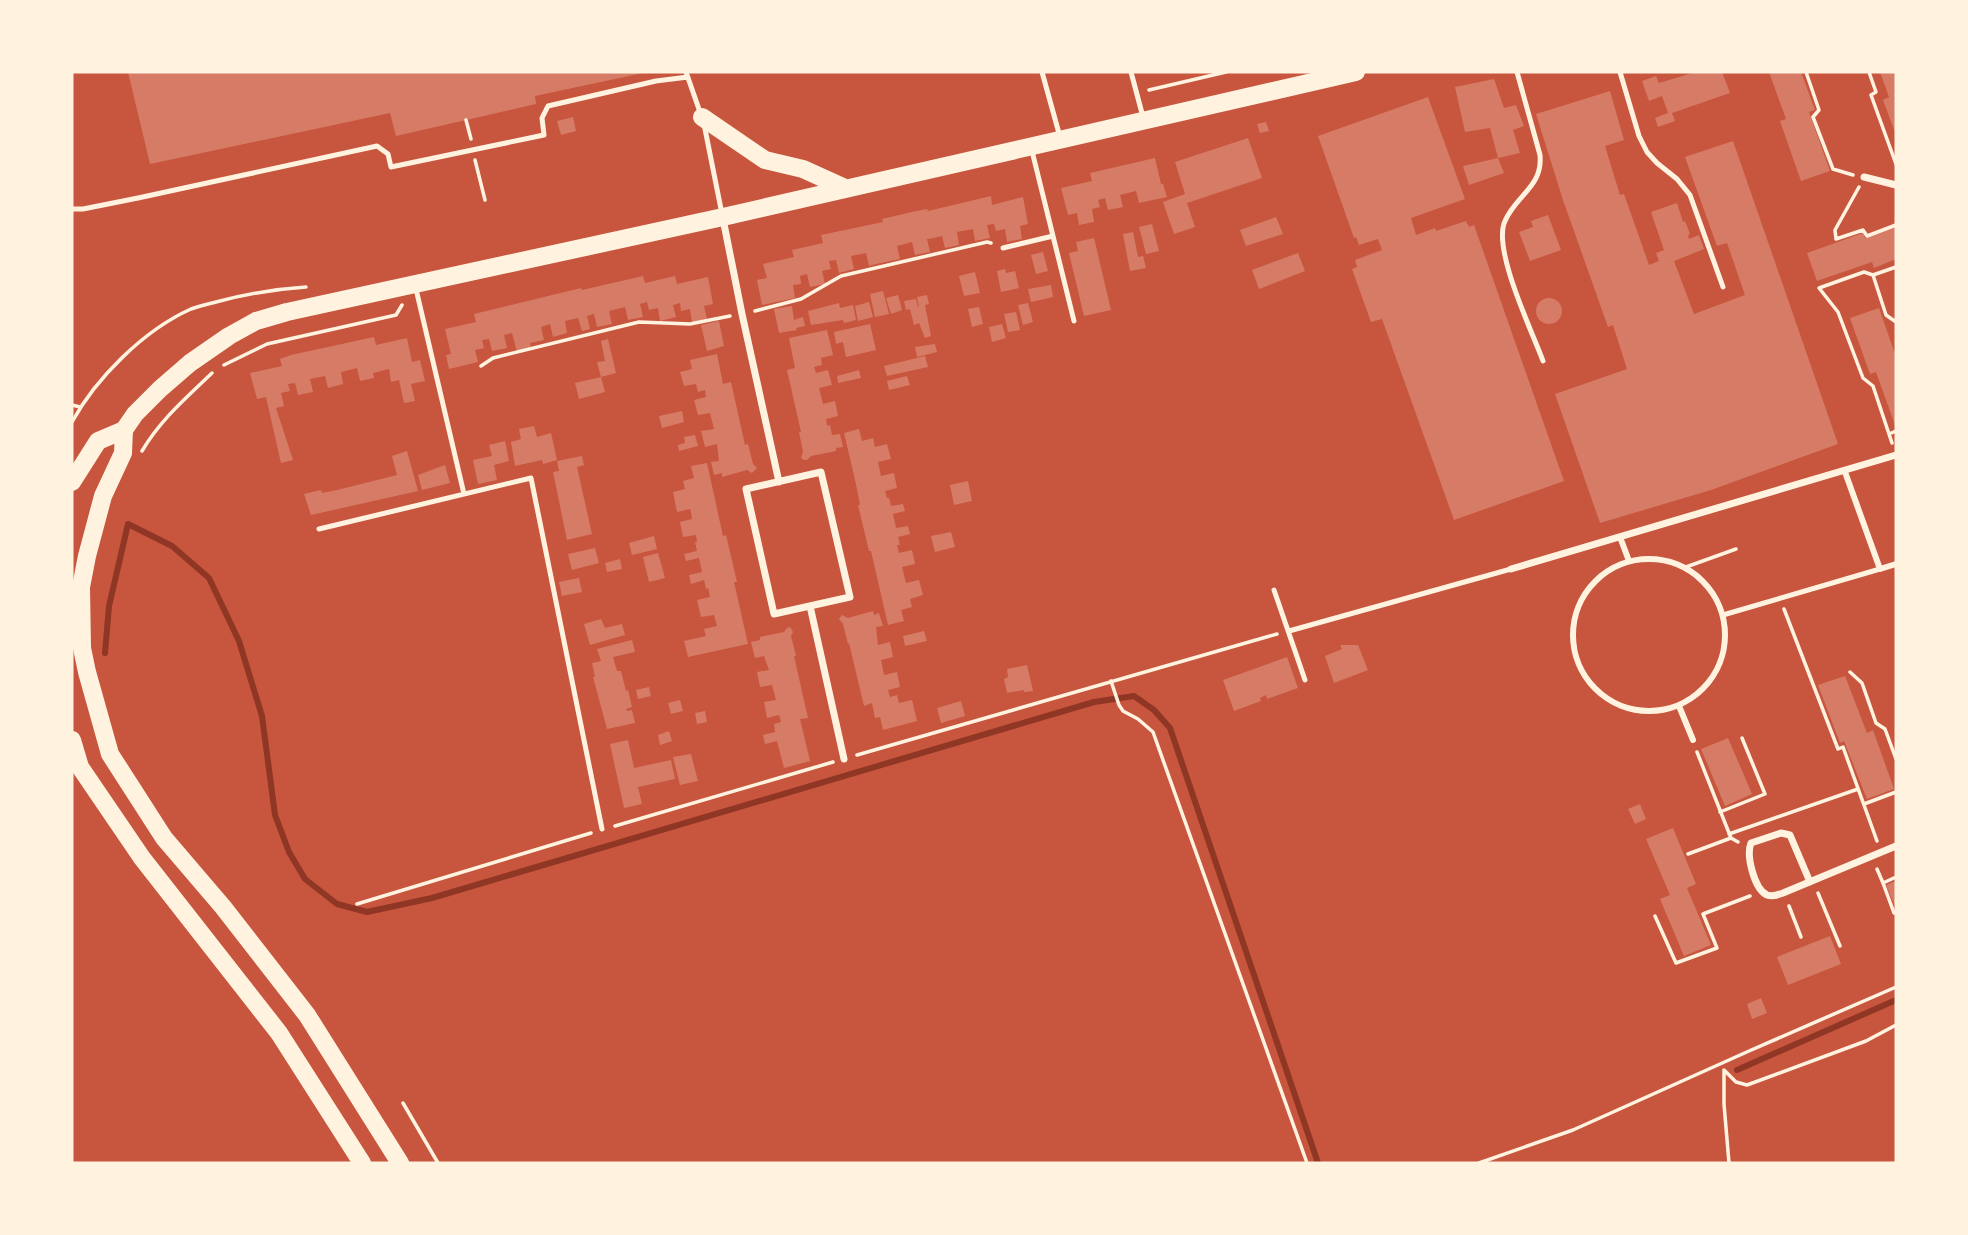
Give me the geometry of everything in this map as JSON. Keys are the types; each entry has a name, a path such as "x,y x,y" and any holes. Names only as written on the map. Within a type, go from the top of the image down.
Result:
{"main road":[{"path":"400,1163 307,1015 223,907 164,838 110,754 82,648 76,612 77,586 103,496 123,453 124,430 135,414 190,363 229,336 256,321 287,312 1031,148 1356,72"},
{"path":"702,117 765,160 803,169 845,188"},
{"path":"72,482 98,441 124,430"},
{"path":"72,740 80,766 142,858 279,1033 362,1163"}],"street":[{"path":"1864,177 1896,185"},
{"path":"723,217 779,482"},
{"path":"1511,569 1896,455"},
{"path":"821,472 850,597 774,614 746,489 779,482 821,472"},
{"path":"1845,472 1880,569 1896,564"},
{"path":"1620,537 1629,561"},
{"path":"1649,558 1686,568 1700,577 1712,591 1723,615 1724,650 1717,670 1700,692 1679,706 1657,711 1625,708 1595,689 1581,670 1572,643 1573,620 1583,596 1604,572 1629,561 1649,558"},
{"path":"810,606 844,759"},
{"path":"1679,706 1693,740"},
{"path":"1812,881 1790,835 1781,833 1751,843 1748,858 1761,891 1770,896 1783,893 1812,881 1871,856 1896,846"}],"lane":[{"path":"1042,72 1061,140"},
{"path":"1131,72 1144,120"},
{"path":"1517,72 1541,165 1539,174 1504,222 1503,244 1510,275 1544,361"},
{"path":"1620,72 1639,136 1647,152 1677,179 1690,195 1723,287"},
{"path":"72,209 138,198 377,146 388,154 391,167 473,151 544,135 542,118 548,106 687,74 702,117 723,217"},
{"path":"1031,148 1074,321"},
{"path":"1003,248 1053,236"},
{"path":"415,285 464,494"},
{"path":"319,529 531,478 602,829"},
{"path":"1289,631 1511,569"},
{"path":"1723,615 1880,569"},
{"path":"1274,590 1305,680"}],"path":[{"path":"1137,93 1226,72"},
{"path":"1807,72 1819,110 1813,117 1833,169 1864,177 1835,230 1836,239 1863,230 1867,236 1896,225"},
{"path":"1870,72 1876,92 1871,95 1896,164"},
{"path":"1893,444 1873,386 1863,378 1838,312 1819,288 1864,272 1873,275 1896,267"},
{"path":"1873,275 1886,315 1896,322"},
{"path":"141,453 160,425 218,367 267,344 396,315 415,285"},
{"path":"72,405 80,407"},
{"path":"1889,434 1896,431"},
{"path":"1686,568 1736,549"},
{"path":"1780,598 1838,749 1843,747 1882,852"},
{"path":"357,904 602,829 1289,631"},
{"path":"1850,672 1862,682 1876,723 1885,729 1896,759"},
{"path":"1111,681 1123,711 1153,732 1307,1163"},
{"path":"1720,811 1765,794 1742,738"},
{"path":"1693,740 1730,836 1749,849"},
{"path":"1688,854 1858,789"},
{"path":"1864,804 1896,792"},
{"path":"1871,856 1894,913"},
{"path":"1883,883 1896,877"},
{"path":"1812,881 1840,946"},
{"path":"1656,916 1676,962 1717,948 1703,914 1761,891"},
{"path":"1783,893 1801,937"},
{"path":"1479,1163 1573,1130 1896,987"},
{"path":"1724,1070 1737,1082 1747,1085 1866,1041 1896,1025"},
{"path":"1722,1064 1729,1163"},
{"path":"403,1103 438,1163"}],"building":[{"path":"128,72 643,73 535,96 536,104 396,136 390,113 150,164"},
{"path":"1696,72 1722,72 1730,93 1672,113 1675,121 1658,127 1655,118 1668,113 1662,96 1649,101 1642,81 1656,76 1659,83"},
{"path":"1769,72 1801,72 1815,110 1809,112 1830,171 1801,181 1780,121 1786,119"},
{"path":"1880,72 1896,72 1896,135 1883,100 1889,97"},
{"path":"1494,79 1504,108 1516,105 1524,126 1513,130 1520,153 1498,158 1490,128 1465,132 1455,87"},
{"path":"1610,91 1624,140 1605,146 1620,195 1624,194 1649,265 1659,261 1656,253 1664,250 1651,212 1677,203 1690,234 1689,239 1699,235 1704,249 1674,261 1694,314 1745,295 1727,243 1717,246 1685,157 1733,141 1838,444 1711,490 1600,523 1555,394 1627,369 1613,325 1608,327 1536,114"},
{"path":"1428,97 1465,199 1411,218 1416,235 1466,221 1469,227 1474,225 1564,481 1454,520 1382,319 1371,322 1352,269 1357,267 1355,260 1382,250 1378,239 1359,245 1356,237 1354,238 1318,136"},
{"path":"573,117 576,131 561,135 557,121"},
{"path":"1266,122 1269,131 1260,133 1257,124"},
{"path":"1248,138 1262,178 1187,203 1195,227 1174,234 1163,202 1185,194 1175,162"},
{"path":"1155,158 1167,197 1139,203 1136,191 1120,195 1123,207 1108,210 1105,198 1098,200 1100,207 1092,209 1094,222 1079,225 1077,213 1068,215 1061,188 1092,181 1090,173"},
{"path":"1498,158 1504,173 1469,185 1463,166"},
{"path":"991,196 992,205 1023,197 1028,224 1020,226 1022,239 1007,242 1005,229 996,231 994,224 987,225 990,238 975,241 973,229 957,232 959,245 945,248 942,236 927,239 930,252 915,255 912,242 897,246 900,259 869,266 866,253 851,256 854,269 839,273 836,260 829,261 831,269 822,271 825,284 810,287 807,274 800,276 801,284 793,285 795,298 762,305 757,280 767,278 763,264 794,257 792,250 823,243 821,235"},
{"path":"1548,215 1561,250 1530,261 1519,232 1533,227 1531,221"},
{"path":"1276,217 1283,234 1246,246 1240,230"},
{"path":"1152,224 1159,251 1146,254 1139,227"},
{"path":"1896,227 1896,259 1874,268 1872,262 1817,281 1807,253 1863,233 1865,238"},
{"path":"1133,232 1138,257 1143,256 1146,268 1130,271 1123,234"},
{"path":"1094,238 1111,310 1084,316 1069,253 1078,251 1076,242"},
{"path":"1043,252 1048,271 1036,274 1031,255"},
{"path":"1298,253 1305,271 1259,289 1252,270"},
{"path":"1005,269 1006,273 1015,271 1019,288 1001,292 997,271"},
{"path":"975,272 980,293 964,296 959,276"},
{"path":"643,276 645,283 675,276 677,284 708,277 713,304 704,306 707,319 692,322 690,309 681,311 680,303 673,305 676,317 660,321 658,308 649,310 647,302 640,304 643,317 628,320 625,307 609,311 612,324 597,327 594,314 587,316 590,329 582,331 578,318 565,321 567,333 553,337 550,324 541,327 544,340 530,343 531,348 517,352 512,333 504,335 507,348 492,351 489,339 482,340 484,348 475,350 478,362 449,369 446,355 451,354 445,329 476,322 474,314"},
{"path":"1051,285 1053,297 1031,302 1028,289"},
{"path":"883,291 889,314 875,317 870,294"},
{"path":"898,295 902,310 891,314 886,298"},
{"path":"927,295 929,304 925,305 931,336 925,338 919,323 914,325 910,309 906,310 904,301 916,299 919,307 917,297"},
{"path":"1549,298 1558,302 1562,311 1558,320 1549,324 1540,320 1536,311 1540,302"},
{"path":"869,302 873,317 858,321 855,306"},
{"path":"839,303 840,308 853,305 856,320 811,325 808,311"},
{"path":"1028,303 1033,322 1023,325 1018,305"},
{"path":"792,306 794,320 803,317 805,326 779,333 774,309"},
{"path":"979,307 983,324 972,327 968,309"},
{"path":"1879,308 1896,357 1896,428 1876,372 1870,374 1850,318"},
{"path":"1016,312 1020,330 1008,332 1004,314"},
{"path":"719,321 724,346 707,351 701,325"},
{"path":"870,324 876,350 846,357 843,342 836,344 834,332"},
{"path":"1002,324 1006,338 992,342 989,327"},
{"path":"827,330 833,355 821,358 822,365 814,367 816,373 828,370 832,385 819,388 823,404 835,401 838,416 826,419 827,426 830,425 832,435 840,434 843,447 804,460 801,458 801,432 787,370 795,368 789,338"},
{"path":"374,337 376,345 407,338 412,362 420,360 425,381 411,384 415,401 404,403 399,380 391,382 389,369 373,373 374,378 360,381 357,368 341,372 343,384 328,388 325,376 310,379 313,392 298,395 295,383 288,384 290,391 281,393 284,406 276,408 293,460 281,463 266,397 257,399 250,373 282,366 280,359 291,355"},
{"path":"608,339 616,373 601,377 597,362 605,361 601,341"},
{"path":"935,344 937,352 917,357 915,347"},
{"path":"717,354 723,384 731,382 745,445 748,444 753,464 757,468 752,473 747,470 722,477 722,473 714,475 711,462 719,461 717,444 705,447 701,431 714,429 710,413 698,415 694,400 706,397 705,390 698,392 696,384 684,386 680,372 692,369 690,360"},
{"path":"925,356 928,367 887,376 884,366"},
{"path":"859,370 861,378 838,383 837,376"},
{"path":"907,376 910,385 889,390 887,381"},
{"path":"601,377 605,392 579,399 575,383"},
{"path":"682,411 684,422 662,428 659,416"},
{"path":"534,426 537,437 551,433 557,460 543,464 542,460 515,466 511,442 521,439 519,429"},
{"path":"859,429 862,441 873,438 875,447 887,444 891,459 878,462 881,476 894,473 897,488 885,491 891,506 903,504 905,511 893,514 896,528 908,526 910,534 898,537 900,545 897,545 899,553 912,550 915,564 902,567 906,583 919,580 923,595 910,599 912,607 901,610 904,621 888,625 858,505 844,433"},
{"path":"695,435 698,446 679,451 678,445 685,443 684,437"},
{"path":"505,441 509,461 494,465 497,480 478,484 473,460 492,456 489,445"},
{"path":"407,451 418,491 311,515 304,494 337,490 397,475 392,456"},
{"path":"582,456 584,465 577,467 592,534 567,540 553,472 559,471 557,461"},
{"path":"707,463 723,536 726,535 737,582 734,582 748,644 688,657 684,641 706,636 704,629 717,626 714,615 701,617 697,600 710,597 704,580 691,584 689,575 702,572 699,558 686,561 684,554 697,551 696,535 683,537 680,522 692,519 691,512 690,509 677,512 673,492 685,489 683,481 694,478 691,466"},
{"path":"445,465 450,483 422,490 418,475"},
{"path":"968,481 972,501 954,505 950,485"},
{"path":"951,532 955,547 935,552 931,536"},
{"path":"654,536 657,549 632,555 629,543"},
{"path":"595,548 599,563 572,570 568,554"},
{"path":"658,553 665,578 649,582 643,557"},
{"path":"620,559 622,569 607,572 605,563"},
{"path":"579,578 582,592 562,596 559,582"},
{"path":"873,611 874,615 879,613 883,626 876,627 878,645 890,642 893,657 881,660 884,675 897,672 900,687 888,690 890,697 897,695 899,703 912,700 917,721 883,730 880,717 875,718 872,703 864,706 849,643 839,619 842,615 848,618"},
{"path":"601,619 605,628 622,624 625,635 590,645 584,624"},
{"path":"790,627 808,718 800,719 810,761 784,768 777,741 765,744 763,735 775,732 774,724 781,722 779,715 767,718 764,702 776,700 772,685 760,687 757,672 769,670 764,656 755,658 751,642 760,640 760,637 784,632"},
{"path":"924,631 927,641 905,646 903,636"},
{"path":"632,640 635,652 613,657 617,671 621,671 626,691 628,690 632,707 626,709 632,710 635,723 607,729 593,677 592,663 601,661 597,649"},
{"path":"1340,645 1358,645 1368,670 1334,683 1325,656 1342,649"},
{"path":"1287,657 1298,688 1267,699 1266,695 1260,698 1261,701 1234,711 1223,680"},
{"path":"1027,665 1033,691 1007,693 1004,679 1008,677 1007,669"},
{"path":"1845,676 1867,733 1873,730 1894,789 1867,799 1844,741 1840,743 1818,685"},
{"path":"649,687 651,696 638,699 636,690"},
{"path":"680,700 683,711 671,714 668,703"},
{"path":"961,701 965,716 941,723 937,708"},
{"path":"705,711 707,722 697,724 695,713"},
{"path":"669,731 672,741 660,745 658,735"},
{"path":"1728,738 1752,794 1725,806 1701,749"},
{"path":"628,740 634,768 671,760 675,779 638,787 642,804 624,808 610,744"},
{"path":"691,754 698,781 680,785 673,757"},
{"path":"1640,804 1646,819 1635,824 1628,809"},
{"path":"1673,828 1696,884 1687,888 1711,945 1684,956 1660,899 1670,895 1646,839"},
{"path":"1896,881 1896,909 1886,885"},
{"path":"1830,936 1841,964 1788,985 1777,957"},
{"path":"1761,998 1767,1013 1752,1019 1747,1004"}],"waterway":[{"path":"105,653 109,606 128,524 172,546 209,578 239,641 262,716 275,815 289,852 305,879 337,904 367,912 432,898 1094,702 1134,696 1154,710 1170,728 1318,1163"},
{"path":"1737,1070 1896,1000"}]}
